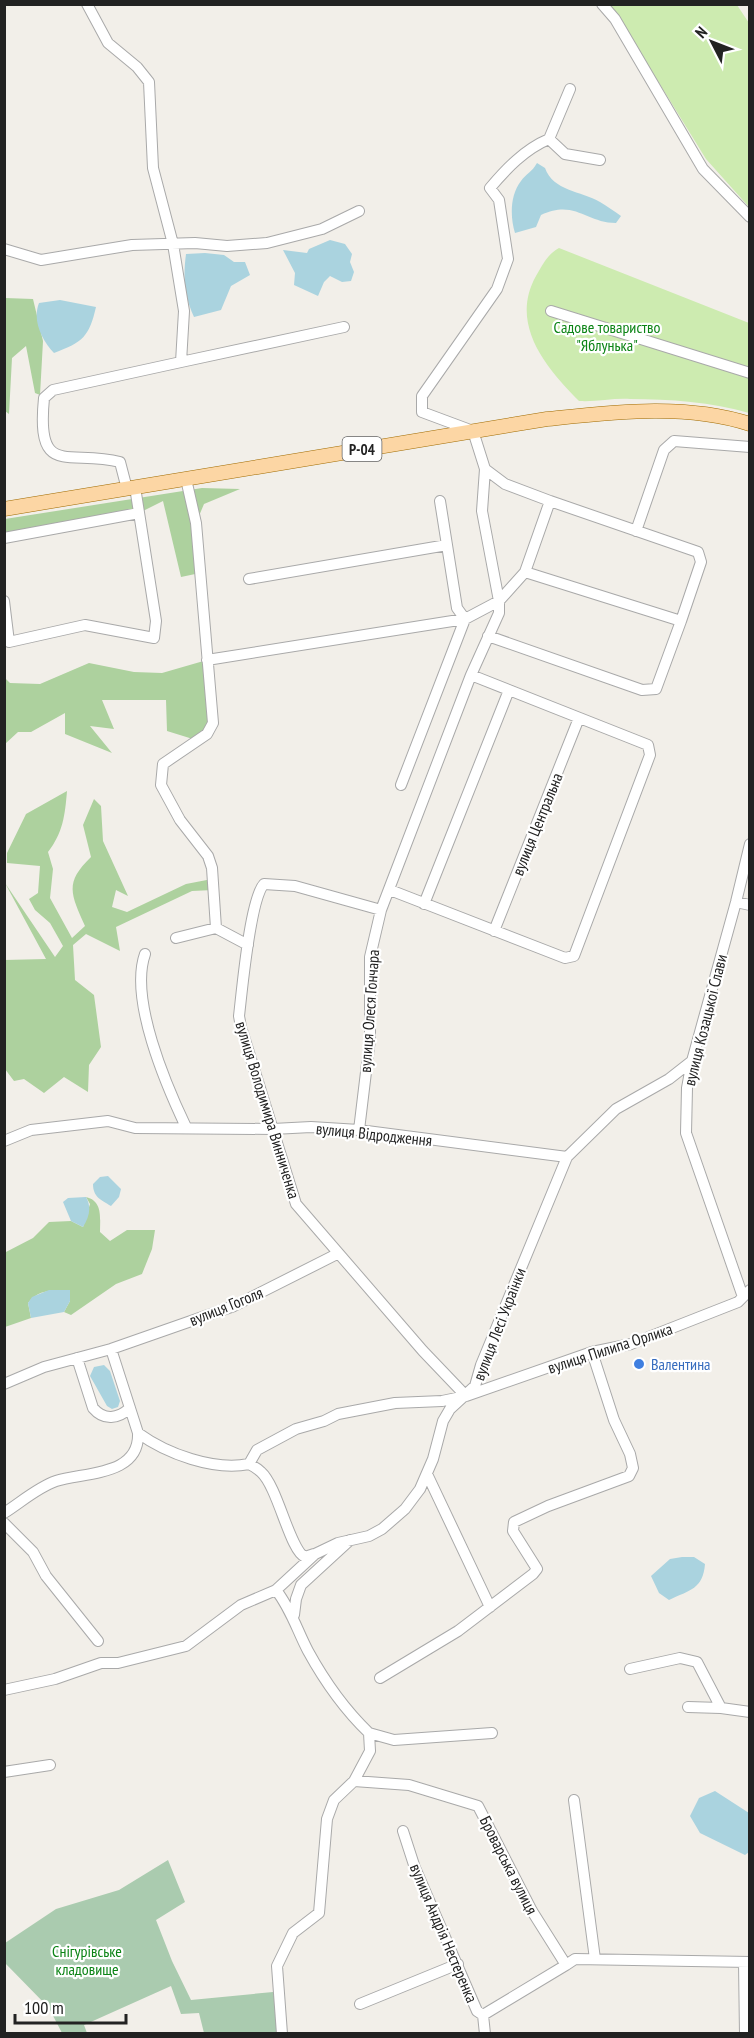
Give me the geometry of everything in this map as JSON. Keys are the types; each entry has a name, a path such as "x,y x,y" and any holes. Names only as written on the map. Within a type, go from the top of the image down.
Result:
{"main road":[{"name":"Р-04","path":"4,509 547,419 630,410 722,415 750,424"}],"street":[{"path":"87,4 108,44 137,67 149,82 153,168 173,244 184,311 181,362"},
{"path":"602,4 615,19 660,106 703,169 750,217"},
{"path":"499,601 482,511 484,469 473,431 422,412 422,396 497,289 508,259 499,200 490,188 505,170 537,144 549,139 570,89"},
{"path":"549,139 565,154 600,160"},
{"path":"4,249 41,260 132,245 227,246 267,243 322,229 359,211"},
{"path":"551,311 750,373"},
{"path":"4,601 9,642 85,625 154,638 156,621 140,513 125,471 120,462 103,458 61,458 50,450 42,423 44,398 53,390 344,327"},
{"path":"636,531 664,450 675,441 750,447"},
{"path":"484,469 504,484 699,552 701,562 656,689 642,690 488,636"},
{"path":"186,479 196,523 213,723 207,734 163,764 161,785 180,820 208,856 212,868 216,928"},
{"path":"440,501 457,608 465,619"},
{"path":"207,660 465,619 499,601 525,572 550,501"},
{"path":"4,538 140,513"},
{"path":"249,579 447,545"},
{"path":"525,572 681,621"},
{"name":"вулиця Олеся Гончара","path":"359,1130 370,1039 370,957 381,910 471,675 499,613 499,601"},
{"path":"400,784 465,619"},
{"path":"389,892 565,958 573,956 650,755 648,745 471,675"},
{"path":"424,904 509,690"},
{"name":"вулиця Центральна","path":"494,931 579,718"},
{"name":"вулиця Козацької Слави","path":"746,1293 686,1133 687,1088 692,1061 750,844"},
{"name":"вулиця Володимира Винниченка","path":"381,910 295,886 269,882 264,884 259,892 248,945 239,1016 243,1037 296,1204 337,1254 466,1396"},
{"path":"736,902 750,905"},
{"path":"176,938 216,928 248,945"},
{"path":"145,954 139,977 143,1008 186,1127"},
{"name":"вулиця Лесі Українки","path":"4,1690 55,1679 101,1663 118,1663 186,1646 241,1605 276,1590 315,1554 350,1540 369,1536 393,1520 415,1496 427,1473 443,1421 450,1409 475,1386 481,1365 567,1157 616,1109 669,1079 692,1061"},
{"path":"669,1079 687,1088"},
{"name":"вулиця Відродження","path":"4,1141 31,1130 108,1121 135,1128 273,1130 311,1127 359,1130 567,1157"},
{"name":"вулиця Гоголя","path":"4,1384 44,1366 111,1349 234,1306 337,1254"},
{"name":"вулиця Пилипа Орлика","path":"249,1464 257,1449 296,1429 324,1421 338,1414 395,1403 442,1401 466,1396 592,1352 631,1344 738,1302 746,1293"},
{"path":"4,1513 53,1482 110,1470 125,1463 134,1455 138,1444 138,1433 111,1349"},
{"path":"380,1678 458,1631 537,1569 513,1531 514,1522 548,1506 629,1476 633,1468 592,1352"},
{"path":"77,1358 93,1408 97,1413 113,1417 122,1415 130,1408"},
{"path":"138,1433 149,1441 204,1462 231,1468 249,1464 263,1473 284,1515 297,1552 305,1557 315,1554"},
{"path":"427,1473 490,1607"},
{"path":"4,1523 33,1552 46,1576 98,1641"},
{"path":"294,1619 296,1599 301,1585 350,1540"},
{"path":"276,1590 288,1605 308,1650 339,1702 369,1733 394,1740 492,1733"},
{"path":"630,1669 680,1658 697,1662 721,1708"},
{"path":"688,1707 750,1712"},
{"path":"282,2034 278,1966 293,1933 319,1913 327,1819 334,1800 354,1781 370,1751 369,1733"},
{"path":"4,1773 50,1765"},
{"name":"Броварська вулиця","path":"354,1781 409,1785 478,1806 532,1911 566,1965"},
{"path":"574,1800 595,1959"},
{"name":"вулиця Андрія Нестеренка","path":"403,1831 415,1868 477,2011 483,2015 485,2034"},
{"path":"483,2015 575,1959 747,1962 746,2034"},
{"path":"360,2004 458,1964"}],"green space":[{"path":"611,5 737,5 749,23 749,207 706,159"},
{"name":"Садове товариство \"Яблунька\"","path":"559,248 749,323 749,413 720,406 675,401 624,399 579,401 544,360 529,328 527,311 529,294 543,264"},
{"path":"5,298 33,299 43,341 40,395 35,393 26,346 12,358 9,414 5,411"},
{"path":"202,488 240,489 204,504 196,523 200,573 181,577 163,501 139,513 5,538 5,519"},
{"path":"207,660 213,723 196,740 167,731 166,700 102,700 114,729 90,726 112,753 65,734 65,713 31,732 18,732 5,744 5,678 10,683 40,684 89,663 134,672 162,673"},
{"path":"67,791 62,823 57,838 48,852 53,869 50,898 72,938 85,926 76,905 73,889 77,874 91,857 83,825 94,799 101,806 103,841 128,896 116,890 112,907 127,912 186,884 212,879 213,890 192,891 116,927 120,951 86,934 73,945 75,980 94,995 101,1047 89,1065 88,1092 64,1077 44,1093 24,1079 14,1081 5,1069 4,960 46,959 5,883 55,957 63,946 50,923 35,910 29,899 38,893 40,866 7,863 7,853 26,814"},
{"path":"86,1197 98,1206 100,1232 110,1241 127,1230 155,1230 152,1249 142,1274 116,1284 71,1315 64,1312 70,1301 70,1291 41,1293 28,1303 31,1318 5,1327 4,1253 33,1238 49,1222 71,1221 83,1227 90,1204"},
{"name":"Снігурівське кладовище","path":"168,1860 185,1902 156,1920 191,2000 273,1992 283,2033 204,2033 199,2013 181,2014 171,1986 84,2025 87,2033 62,2033 49,2008 5,1963 5,1943 56,1909 119,1890"}],"water":[{"path":"537,163 545,168 549,176 561,186 593,198 621,216 616,223 596,220 572,210 553,211 541,215 536,227 515,233 512,220 513,199 521,181"},
{"path":"330,240 345,244 352,254 350,262 354,272 351,281 342,282 330,276 324,282 318,296 294,285 295,273 283,250 307,253 309,249"},
{"path":"186,254 224,255 234,262 245,262 250,275 231,286 221,310 194,317 185,286"},
{"path":"60,300 96,307 91,325 83,337 78,342 54,353 39,330 37,310 39,303"},
{"path":"108,1176 121,1189 119,1197 111,1206 98,1198 93,1188 93,1184 100,1177"},
{"path":"86,1197 89,1212 83,1227 71,1221 63,1202 68,1198"},
{"path":"49,1290 70,1290 70,1301 64,1312 31,1318 28,1303 32,1297"},
{"path":"104,1365 110,1371 120,1401 118,1407 112,1409 107,1406 90,1376 94,1367"},
{"path":"694,1557 705,1564 704,1572 694,1588 669,1600 659,1593 651,1576 670,1559"},
{"path":"715,1791 749,1813 749,1852 745,1855 700,1833 690,1816 699,1798"}],"place":[{"name":"Валентина","path":"639,1364"}]}
